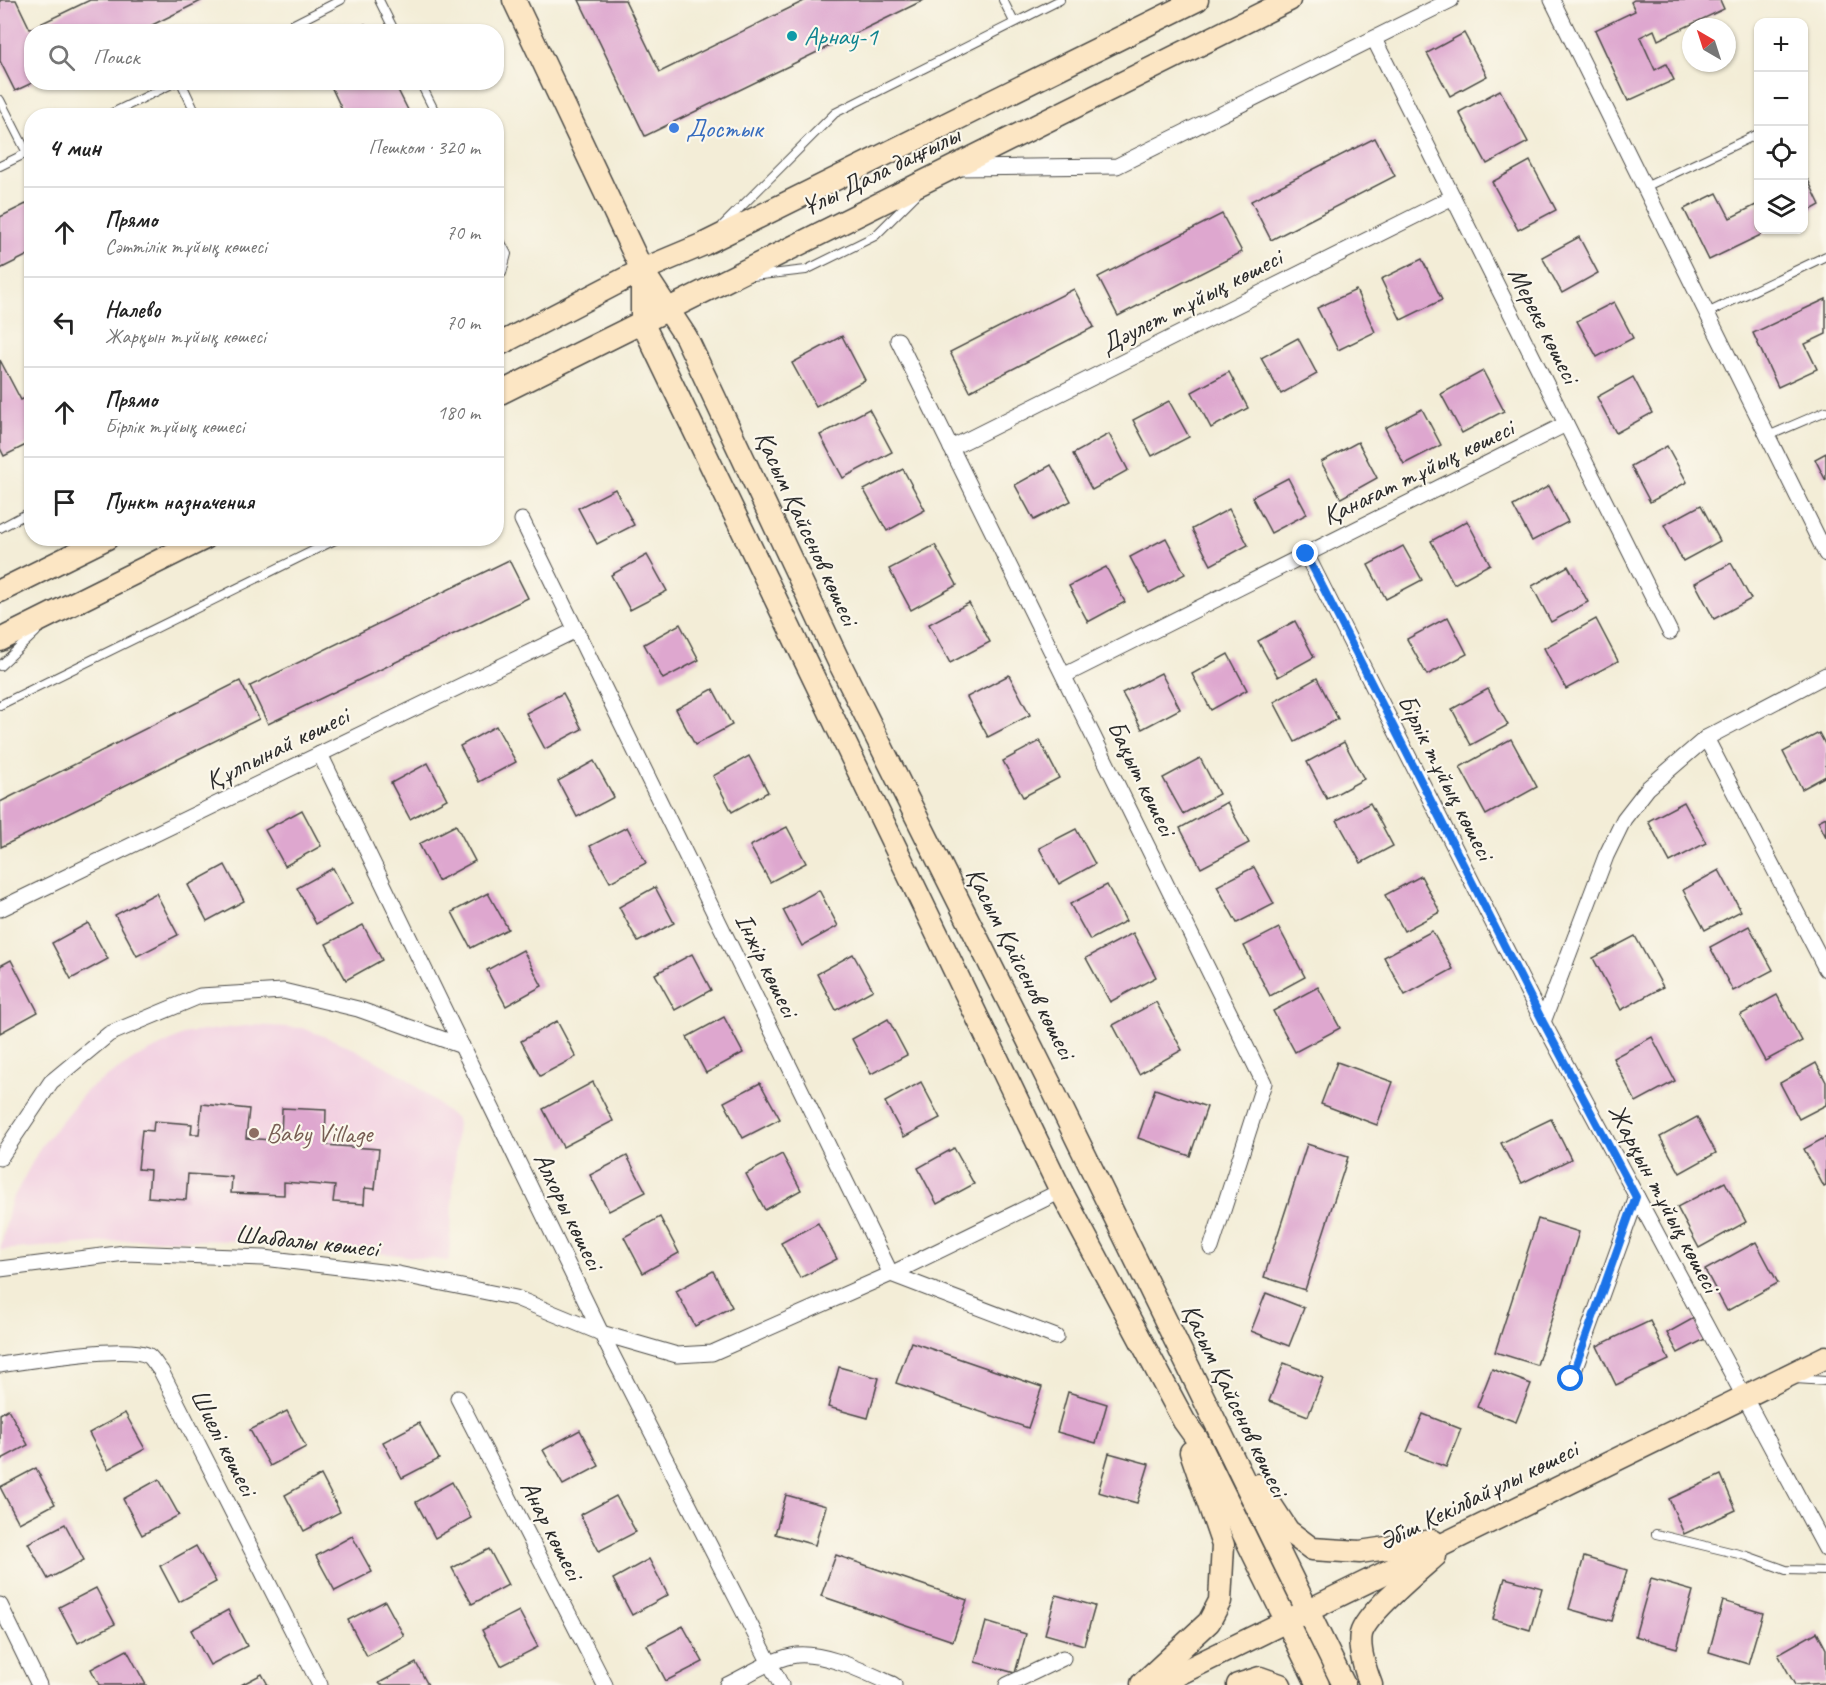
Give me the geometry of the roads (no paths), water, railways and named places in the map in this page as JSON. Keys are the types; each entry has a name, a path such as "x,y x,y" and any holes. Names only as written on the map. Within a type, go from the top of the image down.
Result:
{"street":[{"name":"Қасым Қайсенов көшесі","path":"514,0 642,270 686,337 838,662 1050,1084 1344,1685"},
{"name":"Ұлы Дала даңғылы","path":"504,342 642,270 704,244 1197,0"},
{"name":"Ұлы Дала даңғылы","path":"504,391 1288,0"},
{"path":"943,172 1117,166 1451,0"},
{"path":"1556,2 1826,554"},
{"name":"Мереке көшесі","path":"1374,39 1670,632"},
{"name":"Дәулет тұйық көшесі","path":"951,448 1453,197"},
{"name":"Қасым Қайсенов көшесі","path":"642,270 642,322 1061,1191 1184,1421 1197,1439 1318,1685"},
{"name":"Бақыт көшесі","path":"898,340 1264,1083 1211,1248"},
{"name":"Қанағат тұйық көшесі","path":"1065,675 1566,424"},
{"name":"Інжір көшесі","path":"522,520 891,1274"},
{"path":"0,591 91,546"},
{"path":"0,640 189,546"},
{"name":"Бірлік тұйық көшесі","path":"1306,554 1543,1022"},
{"name":"Құлпынай көшесі","path":"0,909 576,630"},
{"path":"1543,1022 1606,856 1624,819 1648,788 1706,738 1826,675"},
{"path":"1706,738 1826,969"},
{"name":"Алхоры көшесі","path":"320,754 601,1333 781,1685"},
{"path":"0,1158 51,1082 109,1034 200,996 283,991 358,1009 462,1046"},
{"name":"Жарқын тұйық көшесі","path":"1543,1022 1826,1549"},
{"name":"Шабдалы көшесі","path":"0,1269 125,1253 264,1257 398,1274 516,1298 601,1333 677,1355 712,1353 891,1274 1061,1191"},
{"path":"1571,1379 1636,1197"},
{"path":"891,1274 1056,1337"},
{"name":"Шиелі көшесі","path":"0,1365 40,1359 132,1352 149,1356 161,1371 320,1685"},
{"name":"Әбіш Кекілбайұлы көшесі","path":"1156,1685 1826,1357"},
{"name":"Анар көшесі","path":"458,1398 605,1685"},
{"path":"1212,1419 1288,1531 1312,1549 1360,1552 1455,1537"},
{"path":"1140,1685 1209,1623 1220,1601 1223,1545 1195,1468 1184,1421"},
{"path":"1371,1685 1365,1671 1361,1635 1372,1615 1455,1537"},
{"path":"0,1605 39,1685"},
{"path":"727,1685 771,1663 793,1655 815,1655 894,1685"},
{"path":"1007,1685 1063,1658"},
{"path":"1239,1685 1260,1678 1280,1685"}],"lane":[{"path":"294,24 341,0"},
{"path":"379,0 391,24"},
{"path":"1004,0 1014,22"},
{"path":"704,244 835,113 1060,0"},
{"path":"122,108 160,90"},
{"path":"186,90 193,108"},
{"path":"424,90 433,108"},
{"path":"0,100 24,143"},
{"path":"1645,187 1754,136"},
{"path":"0,166 24,154"},
{"path":"504,248 507,254 504,265"},
{"path":"1707,313 1826,256"},
{"path":"504,335 520,335"},
{"path":"1768,436 1826,411"},
{"path":"0,528 24,516"},
{"path":"0,705 323,546"},
{"path":"0,666 60,611"},
{"path":"1782,1379 1826,1381"},
{"path":"1656,1534 1746,1556 1786,1570 1826,1571"}],"place":[{"name":"Арнау-1","path":"792,36"},
{"name":"Достык","path":"674,128"},
{"name":"Baby Village","path":"254,1133"}]}
